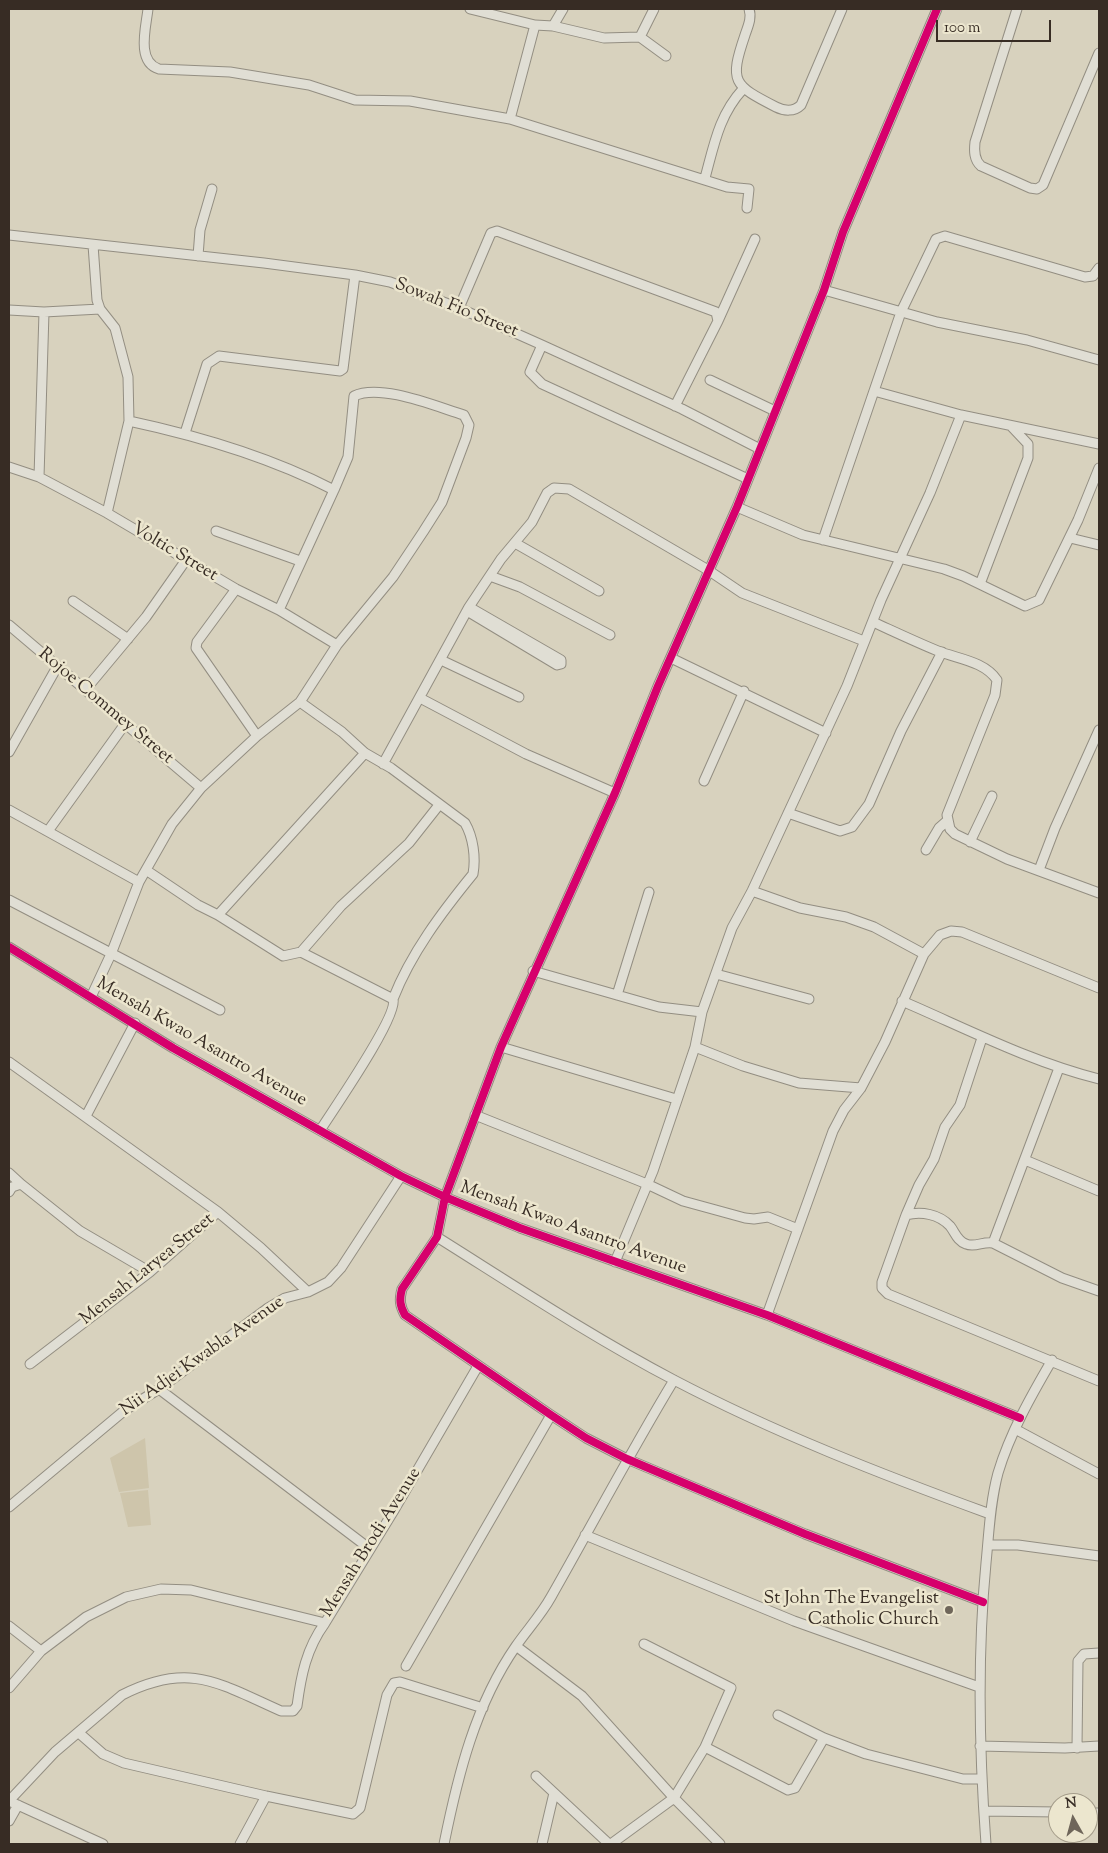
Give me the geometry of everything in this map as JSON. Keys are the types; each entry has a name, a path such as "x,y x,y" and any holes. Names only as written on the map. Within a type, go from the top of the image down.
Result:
{"street":[{"path":"148,9 144,40 146,53 152,67 159,69 230,72 309,86 355,100 410,101 510,119 705,178 727,187 749,190 747,208"},
{"path":"470,9 535,25 553,26 604,38 640,37 666,56"},
{"path":"553,26 563,9"},
{"path":"640,37 654,9"},
{"path":"749,9 750,21 736,74 737,80 743,89 782,110 797,109 801,106 842,9"},
{"path":"938,9 843,232 824,290 737,507 708,570 615,793 533,970 500,1047 445,1197 437,1237 402,1289 400,1307 405,1315 551,1415 586,1438 627,1459 805,1534 983,1602"},
{"path":"1017,9 975,142 974,151 977,162 981,166 1030,188 1036,189 1043,184 1099,54"},
{"path":"510,119 535,25"},
{"path":"705,178 719,128 730,104 743,89"},
{"path":"198,256 200,230 212,189"},
{"path":"459,308 491,233 500,231 716,312 718,321"},
{"name":"Sowah Fio Street","path":"9,235 355,275 407,287 459,308 675,406 760,449"},
{"path":"823,540 901,312 936,239 945,236 1086,277 1096,272"},
{"path":"675,406 718,321 755,239"},
{"path":"93,245 96,294 100,309 115,328 120,341 129,384 129,421 108,513"},
{"path":"185,433 208,364 219,356 340,371 343,369 355,275"},
{"path":"824,290 937,322 1027,340 1099,360"},
{"path":"9,310 44,312 100,309"},
{"path":"39,477 44,312"},
{"path":"542,345 530,372 542,384 748,479"},
{"path":"710,380 775,411"},
{"path":"874,391 961,415 1099,444"},
{"path":"92,996 111,954 139,882 172,824 202,788 257,736 300,702 337,645 392,577 442,502 466,438 469,425 464,415 382,392 360,393 354,396 348,457 279,610"},
{"path":"615,1262 647,1184 695,1047 702,1012 732,928 752,891 826,733 961,415"},
{"path":"129,421 185,433 312,479 334,490"},
{"path":"980,584 1028,458 1028,444 1011,426"},
{"name":"Voltic Street","path":"9,467 39,477 108,513 236,589 279,610 337,645"},
{"path":"737,507 803,535 944,569 1025,606 1039,600 1070,538 1099,468"},
{"path":"383,764 468,609 500,559 515,543 536,514 547,493 559,487 569,489 708,570 742,593 864,641"},
{"path":"216,531 300,562"},
{"path":"1070,538 1099,545"},
{"path":"515,543 599,591"},
{"path":"86,689 128,638 186,560"},
{"path":"490,576 520,587 610,635"},
{"path":"236,589 197,642 196,648 257,736"},
{"path":"73,600 128,638"},
{"path":"468,609 525,644"},
{"path":"873,622 988,670 997,680 995,695 948,815 947,821 950,829 970,842 1007,859 1099,893"},
{"name":"Rojoe Commey Street","path":"9,625 202,788"},
{"path":"788,813 840,831 847,830 856,823 869,804 901,731 942,652"},
{"path":"671,658 826,733"},
{"path":"441,660 518,697"},
{"path":"9,752 57,667"},
{"path":"704,781 744,692"},
{"path":"420,698 535,758 615,793"},
{"path":"300,702 342,732 365,752 465,823 471,834 474,865 473,874 439,917 403,976 393,999 394,1006 378,1039 321,1129"},
{"path":"48,830 125,724"},
{"path":"1039,870 1055,828 1099,730"},
{"path":"218,914 365,752"},
{"path":"970,842 992,796"},
{"path":"146,870 198,905 218,914 283,956 301,952 341,906 409,842 439,805"},
{"path":"9,810 139,882"},
{"path":"926,850 939,828 947,821"},
{"path":"752,891 800,908 846,917 865,924 924,954"},
{"path":"617,995 649,892"},
{"path":"9,900 220,1010"},
{"path":"767,1315 827,1145 844,1110 861,1088 885,1042 924,954 940,935 951,931 962,932 1099,988"},
{"name":"Mensah Kwao Asantro Avenue","path":"9,947 92,996 173,1048 321,1129 401,1176 445,1197 520,1228 767,1315 1020,1418"},
{"path":"301,952 393,999"},
{"path":"533,970 659,1007 702,1012"},
{"path":"716,974 809,999"},
{"path":"902,1001 982,1038 1002,1043 1059,1068 1099,1079"},
{"path":"86,1116 135,1023"},
{"path":"982,1038 960,1106 945,1126 934,1159 919,1185 906,1214 882,1282 882,1288 888,1294 1099,1381"},
{"path":"500,1047 676,1099"},
{"path":"695,1047 743,1066 799,1082 861,1088"},
{"path":"9,1062 218,1212"},
{"path":"993,1243 1059,1068"},
{"path":"474,1115 647,1184 683,1201 754,1220 768,1217 798,1229"},
{"path":"1025,1160 1099,1191"},
{"path":"9,1173 20,1184 80,1231 150,1272"},
{"name":"Nii Adjei Kwabla Avenue","path":"9,1507 125,1410 159,1389 268,1308 285,1298 308,1292 328,1282 341,1268 401,1176"},
{"path":"9,1192 12,1187 20,1184"},
{"name":"Mensah Laryea Street","path":"30,1364 150,1272 218,1212 261,1248 308,1292"},
{"path":"906,1214 923,1212 945,1222 965,1244 973,1246 984,1242 993,1243 1062,1278 1099,1292"},
{"path":"437,1237 542,1303 674,1380 757,1420 893,1478 990,1514"},
{"path":"986,1844 980,1746 979,1688 990,1514 998,1473 1015,1429 1052,1360"},
{"name":"Mensah Brodi Avenue","path":"9,1688 40,1651 86,1617 126,1597 161,1589 191,1590 325,1624 478,1366"},
{"path":"444,1844 456,1784 474,1728 483,1708 516,1646 533,1626 674,1380"},
{"path":"159,1389 370,1549"},
{"path":"406,1666 551,1415"},
{"path":"1015,1429 1099,1474"},
{"path":"585,1535 794,1621 979,1688"},
{"path":"988,1545 1018,1545 1099,1556"},
{"path":"103,1844 9,1801 50,1757 122,1696 155,1682 185,1677 205,1679 280,1710 293,1711 296,1706 307,1655 314,1638 325,1624"},
{"path":"9,1626 40,1651"},
{"path":"536,1776 610,1844 674,1798 705,1747 731,1688 644,1644"},
{"path":"516,1646 582,1696 674,1798 720,1844"},
{"path":"1077,1748 1078,1661 1084,1654 1099,1653"},
{"path":"79,1733 113,1760 266,1796 353,1814 360,1808 387,1695 394,1683 400,1682 483,1708"},
{"path":"778,1715 824,1738 866,1754 963,1779 982,1779"},
{"path":"705,1747 788,1790 795,1788 824,1738"},
{"path":"980,1746 1077,1748 1099,1746"},
{"path":"542,1844 554,1792"},
{"path":"240,1844 266,1796"},
{"path":"9,1821 18,1805"},
{"path":"984,1811 1048,1812"}],"shaded area":[{"path":"145,1438 149,1488 119,1492 110,1458"},
{"path":"148,1490 151,1525 128,1527 120,1493"}],"cycle path":[{"path":"937,9 843,232 824,290 737,507 658,686 615,793 501,1047 445,1197 437,1237 402,1289 400,1300 405,1315 586,1438 627,1459 805,1534 983,1602"},
{"path":"9,947 173,1048 401,1176 445,1197 520,1228 767,1315 1020,1418"}],"place":[{"name":"St John The Evangelist Catholic Church","path":"949,1610"}]}
